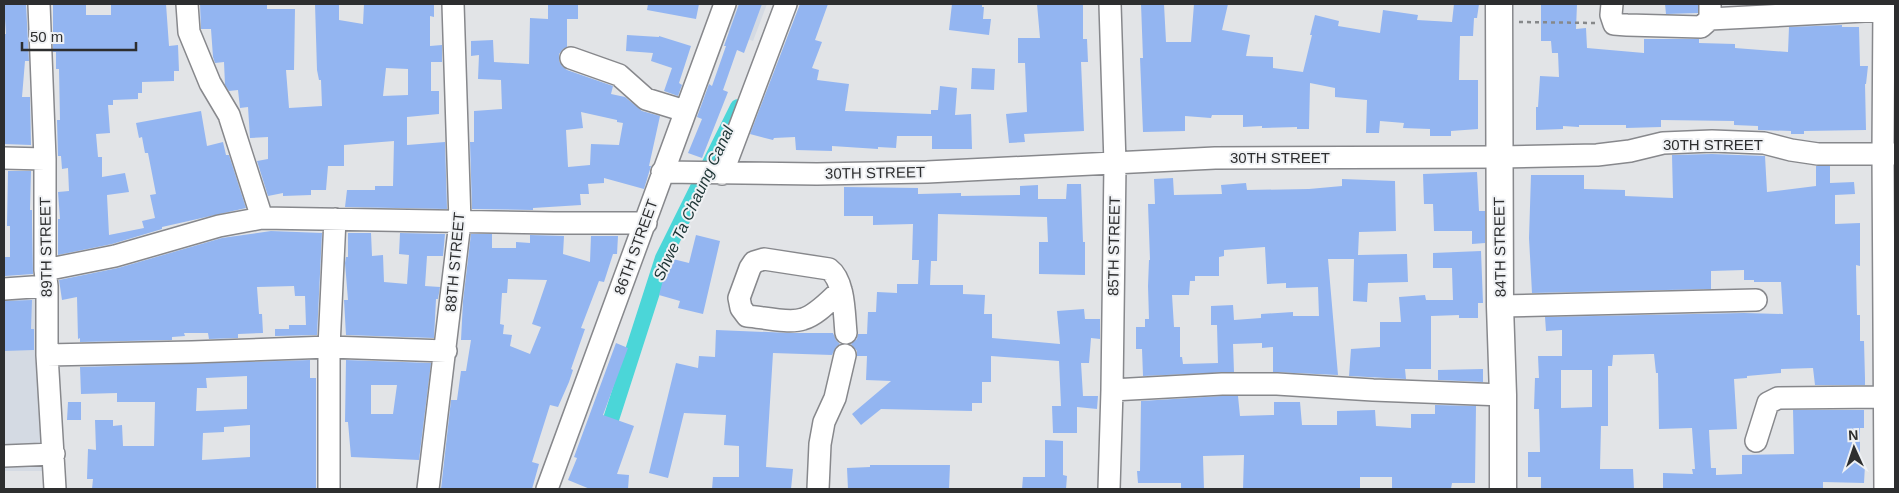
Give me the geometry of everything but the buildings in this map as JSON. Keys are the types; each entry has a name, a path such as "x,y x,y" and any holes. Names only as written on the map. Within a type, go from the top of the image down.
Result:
{"main road":[{"name":"84TH STREET","path":"1498,12 1503,489"}],"street":[{"name":"89TH STREET","path":"39,4 45,159 48,355 55,489"},
{"path":"187,4 189,32 210,83 229,115 262,218"},
{"name":"88TH STREET","path":"428,489 460,222 453,4"},
{"name":"86TH STREET","path":"547,489 646,223 668,173 685,111 725,4"},
{"path":"717,174 786,4"},
{"name":"85TH STREET","path":"1109,489 1115,164 1110,4"},
{"path":"1613,14 1627,26 1701,27 1710,12 1884,7 1889,153 1889,355 1883,396 1885,489"},
{"path":"571,58 619,75 646,99 685,111"},
{"name":"30TH STREET","path":"668,173 918,172 1215,158 1597,155 1630,151 1663,143 1712,141 1764,143 1818,154 1889,153"},
{"path":"4,158 45,159"},
{"path":"4,289 219,226 262,218 646,223"},
{"path":"329,489 329,346 334,219"},
{"path":"841,290 846,333"},
{"path":"1500,306 1756,300"},
{"path":"48,355 192,352 329,346 446,351"},
{"path":"818,489 820,444 824,422 835,398 844,355"},
{"path":"1112,390 1222,384 1259,384 1503,395"},
{"path":"1756,441 1768,403 1778,398 1883,396"},
{"path":"4,456 54,454"}],"path":[{"path":"1498,12 1613,14"}],"shaded area":[{"path":"738,4 767,4 753,41 727,32"},
{"path":"4,296 39,296 45,471 4,471"}],"waterway":[{"name":"Shwe Ta Chaung Canal","path":"605,438 663,258 738,107"}]}
